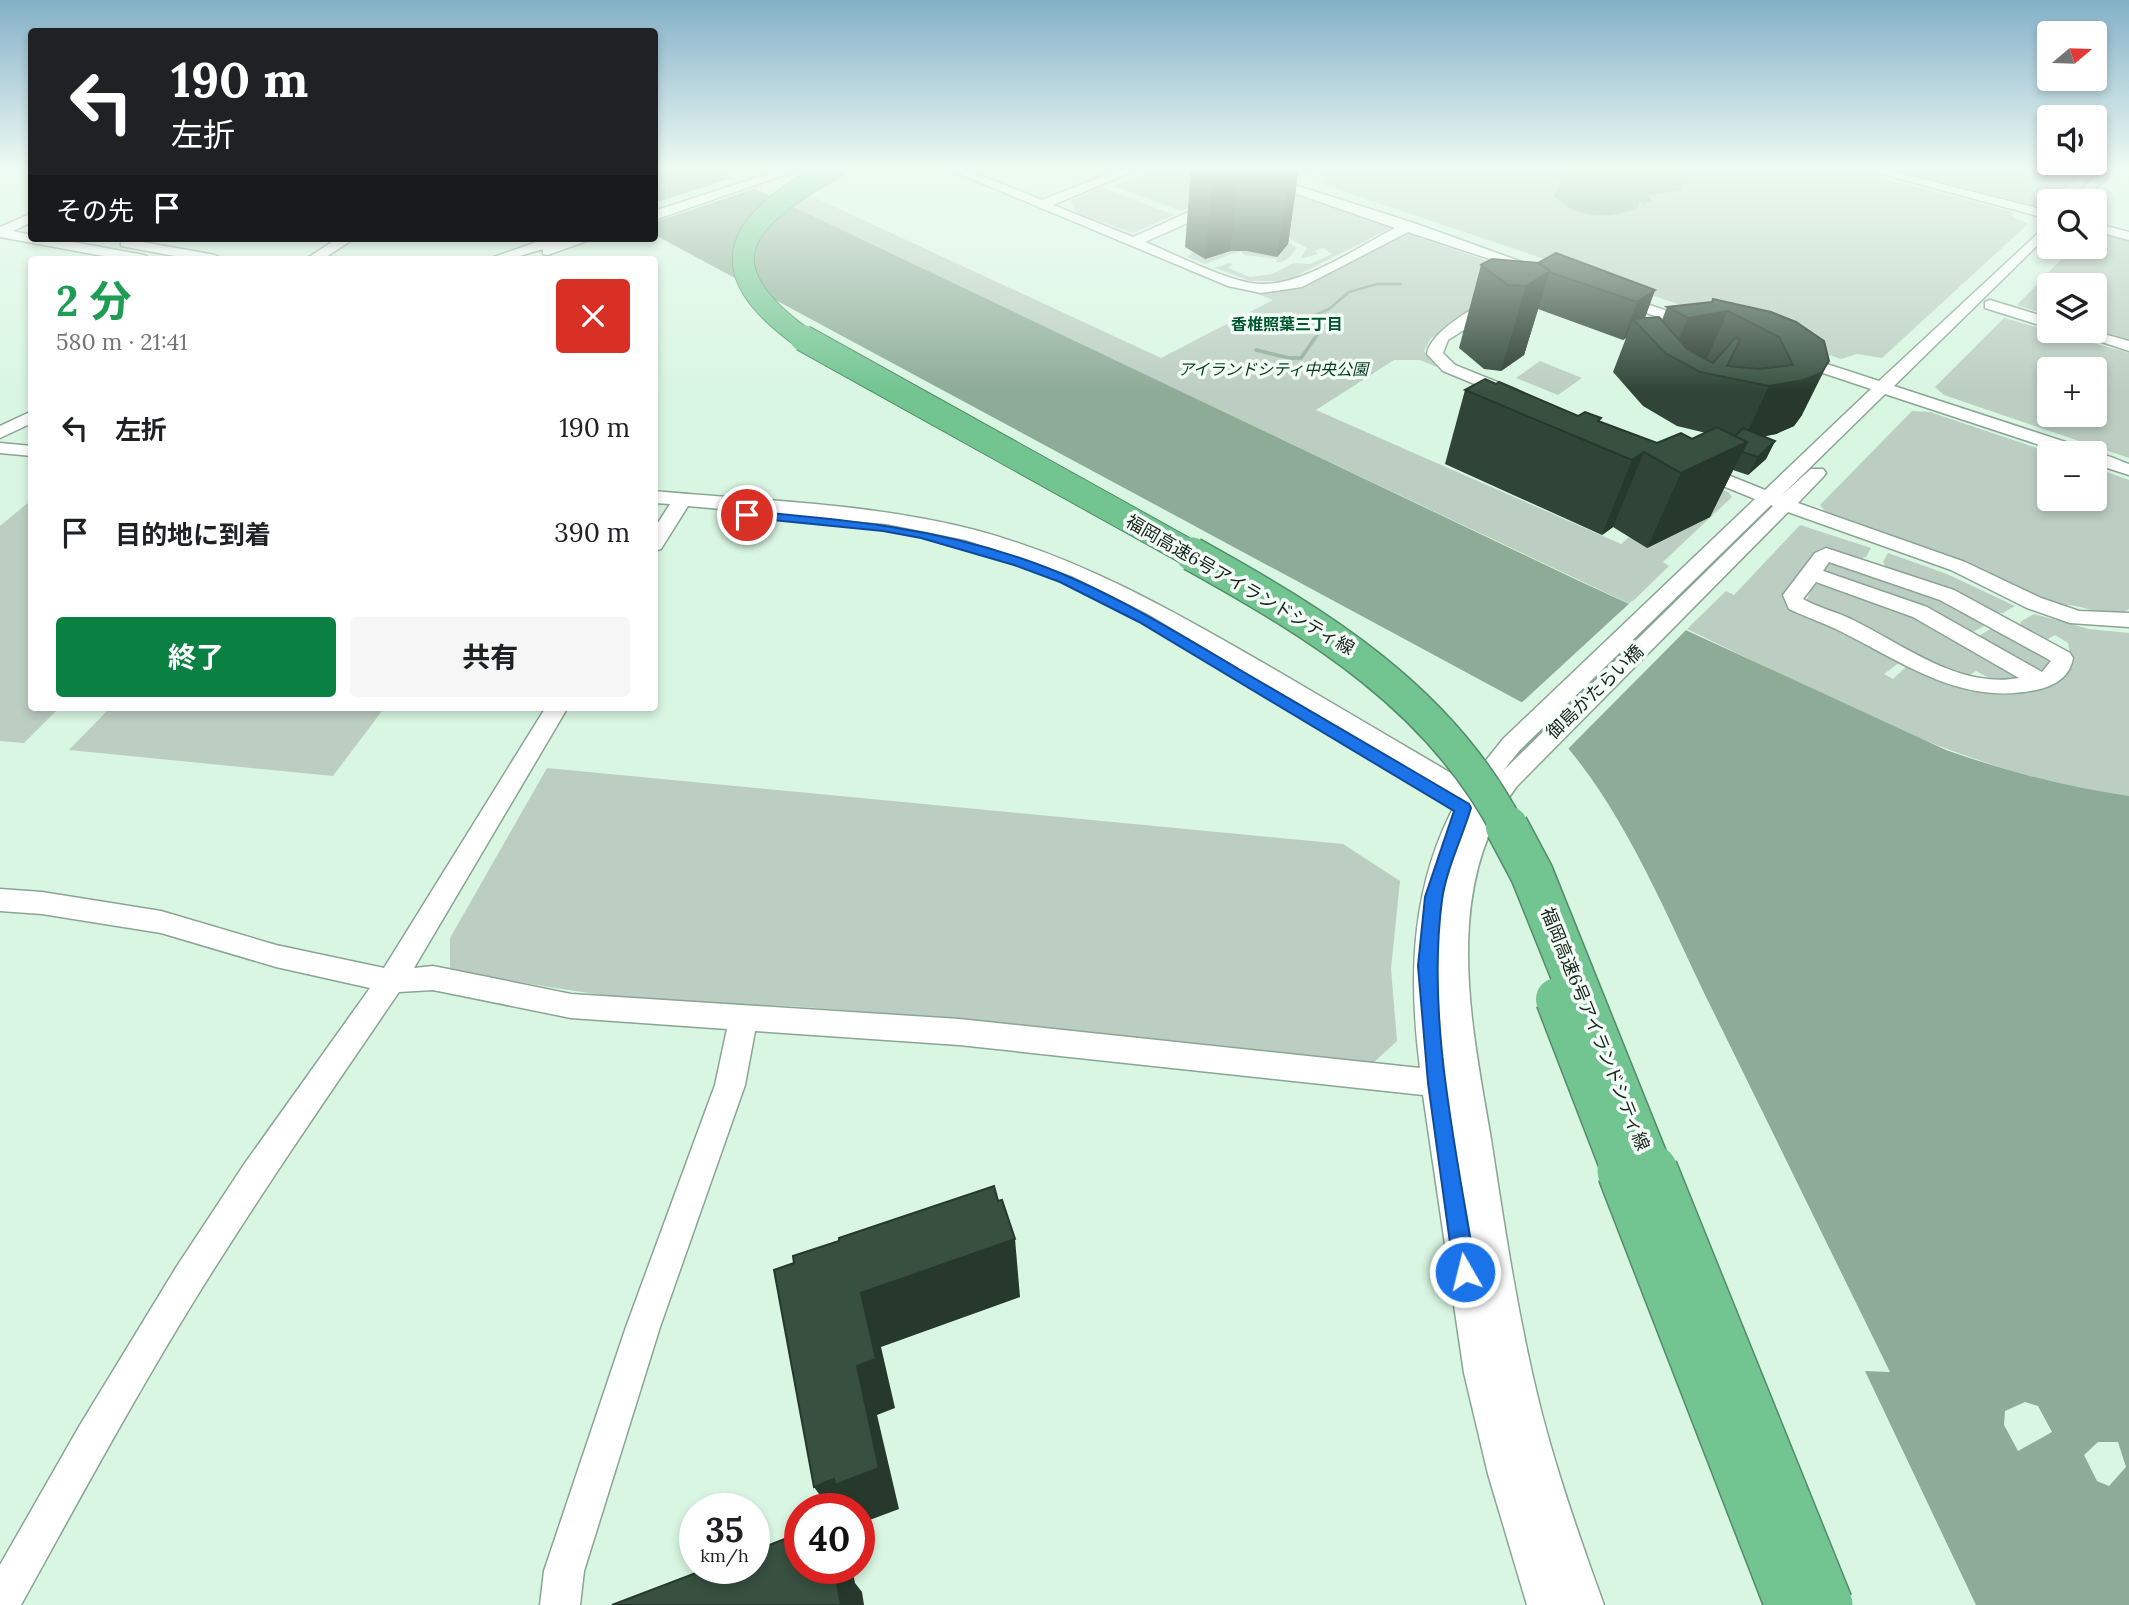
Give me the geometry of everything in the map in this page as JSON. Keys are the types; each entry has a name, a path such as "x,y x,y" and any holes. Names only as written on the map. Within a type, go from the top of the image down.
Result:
{"highway":[{"name":"福岡高速6号アイランドシティ線","path":"731,242 726,261 731,285 761,323 807,354 1178,561 1300,633 1340,660 1402,714 1460,786 1509,876 1792,1605"},
{"name":"福岡高速6号アイランドシティ線","path":"745,242 742,260 746,283 775,319 820,349 1313,624 1393,681 1443,730 1498,807 1532,874 1826,1605"}],"street":[{"path":"53,242 128,256"},
{"path":"120,242 198,256"},
{"path":"318,256 341,242"},
{"path":"530,256 555,242"},
{"path":"509,256 571,242"},
{"path":"1134,242 1233,282 1272,290 1297,284 1378,242"},
{"path":"1457,242 1552,273"},
{"path":"1466,242 1552,273"},
{"path":"1890,388 2034,242"},
{"path":"1890,388 1990,305 2037,256"},
{"path":"1530,282 1552,273"},
{"path":"1600,289 1710,326"},
{"path":"1508,296 1442,337 1436,345 1435,354 1440,362 1454,371 1526,400"},
{"path":"1990,305 2037,319"},
{"path":"2107,340 2129,346"},
{"path":"1780,350 2046,441"},
{"name":"御島かたらい橋","path":"1452,1085 1455,937 1474,841 1473,805 1498,774 1890,388"},
{"path":"0,433 28,417"},
{"path":"0,449 28,451"},
{"path":"0,460 28,462"},
{"path":"2107,462 2129,470"},
{"path":"1681,463 1775,501 1958,566 2044,606 2077,618 2129,620"},
{"path":"658,498 680,504 883,527 962,544 1018,562 1064,580 1144,619 1473,805"},
{"path":"658,507 680,504"},
{"path":"658,539 680,504"},
{"path":"1871,568 1886,541"},
{"path":"1826,554 1947,595 2062,658 2062,666 2054,675 2041,681 2022,686 1991,687 1928,670 1836,620 1796,604 1792,598 1794,592 1804,585 1810,573 1826,554"},
{"path":"1810,573 1920,612 2041,681"},
{"path":"2001,623 2044,606"},
{"path":"0,1604 189,1279 391,981 555,711"},
{"path":"0,900 42,903 161,922 276,956 391,981 433,978 570,1006 959,1032 1452,1085"},
{"path":"560,1605 564,1571 642,1327 730,1085 743,1018"},
{"path":"1452,1085 1475,1339 1511,1490 1547,1605"},
{"path":"1452,1085 1496,1273 1525,1415 1544,1487 1584,1605"}],"green space":[{"name":"アイランドシティ中央公園","path":"864,242 910,242 1161,358 1273,300 1240,287 1284,289 1305,284 1326,276 1390,242 1432,242 1532,276 1431,338 1424,351 1437,367 1420,360 1394,360 1316,410 1621,544 1697,479 1728,492 1732,497 1663,562 1669,566 1630,604"},
{"path":"1206,242 1286,242 1297,248 1283,262 1244,255 1240,251 1205,264 1187,257"},
{"path":"1296,242 1363,242 1286,281 1250,281 1215,268 1233,264 1228,268 1250,277 1272,274 1294,263 1310,264 1332,254 1323,248 1315,251 1318,254 1300,259 1307,248"},
{"path":"1494,242 2008,242 1882,358 1857,354 1841,359"},
{"path":"2107,242 2129,242 2129,340 2107,334 2107,273 2048,273 2061,259 2107,259"},
{"path":"2037,284 2037,312 2017,305"},
{"path":"2004,318 2037,327 2037,343 2093,343 2129,353 2129,458 2107,451 2107,441 2079,441 2038,427 2107,427 2107,357 2037,357 2037,427 1944,395 1935,387"},
{"path":"1540,361 1582,378 1558,395 1516,378"},
{"path":"1912,411 1930,412 2037,448 2037,511 2107,511 2107,472 2129,480 2129,609 2112,614 2076,606 2059,606 1831,519 1820,505"},
{"path":"28,503 28,711 56,711 24,743 0,741 0,526"},
{"path":"1800,525 1871,548 1866,557 1854,560 1821,548 1786,595 1903,660 1884,674 1893,679 1910,663 2002,691 2071,660 2068,643 2055,635 2046,640 2023,630 2020,622 2034,614 2089,629 2129,633 2129,796 2070,786 1957,752 1847,706 1687,629 1726,591 1734,595"},
{"path":"1888,553 1947,574 2015,606 2003,613 1987,612 1889,572 1883,562"},
{"path":"1839,561 1930,593 1988,624 1969,634 1828,576 1822,567 1827,562"},
{"path":"1826,582 1921,616 2019,672 2017,680 1995,681 1976,671 1964,678 1805,605 1813,584"},
{"path":"1996,626 2047,655 2052,662 2046,670 2030,669 1975,638"},
{"path":"107,711 382,711 333,776 69,750"},
{"path":"547,768 1343,844 1400,881 1391,969 1397,1041 1372,1064 961,1019 789,1006 648,1002 450,972 450,938"}],"shaded area":[{"path":"668,242 867,242 1577,580 1946,750 2036,778 2129,796 2129,1605 1976,1605 1865,1371 1890,1372 1633,846 1583,768 1555,733 1523,703","holes":["2025,1402 2038,1406 2052,1432 2018,1451 2004,1425 2005,1411","2098,1442 2118,1442 2126,1467 2109,1486 2097,1481 2084,1455"]}],"pier":[{"path":"1632,601 1689,627 1567,750 1545,725 1519,705"}],"building":[{"path":"1556,253 1655,290 1637,302 1549,272 1538,263"},
{"path":"1492,259 1539,263 1550,271 1526,286 1508,285 1481,265"},
{"path":"1713,299 1771,312 1796,322 1824,341 1829,361 1821,373 1803,380 1769,386 1700,372 1665,353 1633,319 1659,317 1687,349 1713,363 1736,337 1740,340 1727,366 1759,369 1793,365 1779,337 1728,311 1688,318 1667,307 1712,302"},
{"path":"1485,379 1496,384 1499,382 1578,416 1585,412 1601,418 1598,421 1657,443 1681,433 1692,439 1717,427 1747,442 1681,473 1644,452 1632,460 1465,390"},
{"path":"1743,428 1775,441 1758,457 1742,452 1747,442 1735,436"},
{"path":"994,1186 998,1201 1002,1200 1015,1239 861,1293 876,1359 857,1366 879,1468 835,1485 834,1479 814,1487 774,1270 794,1263 793,1256 839,1241 839,1238"},
{"path":"784,1539 784,1584 837,1584 841,1605 612,1605 679,1579 679,1584 770,1584 770,1545"}],"waterway":[{"path":"1314,340 1318,334 1307,323 1308,318 1329,309 1349,292 1377,284 1401,284"},
{"path":"1256,350 1289,358 1301,358 1315,338"}],"district":[{"name":"香椎照葉三丁目","path":"1287,324"}],"route":[{"path":"747,515 883,527 923,534 1018,562 1064,580 1144,619 1463,808 1433,897 1427,966 1437,1083 1465,1272"}]}
